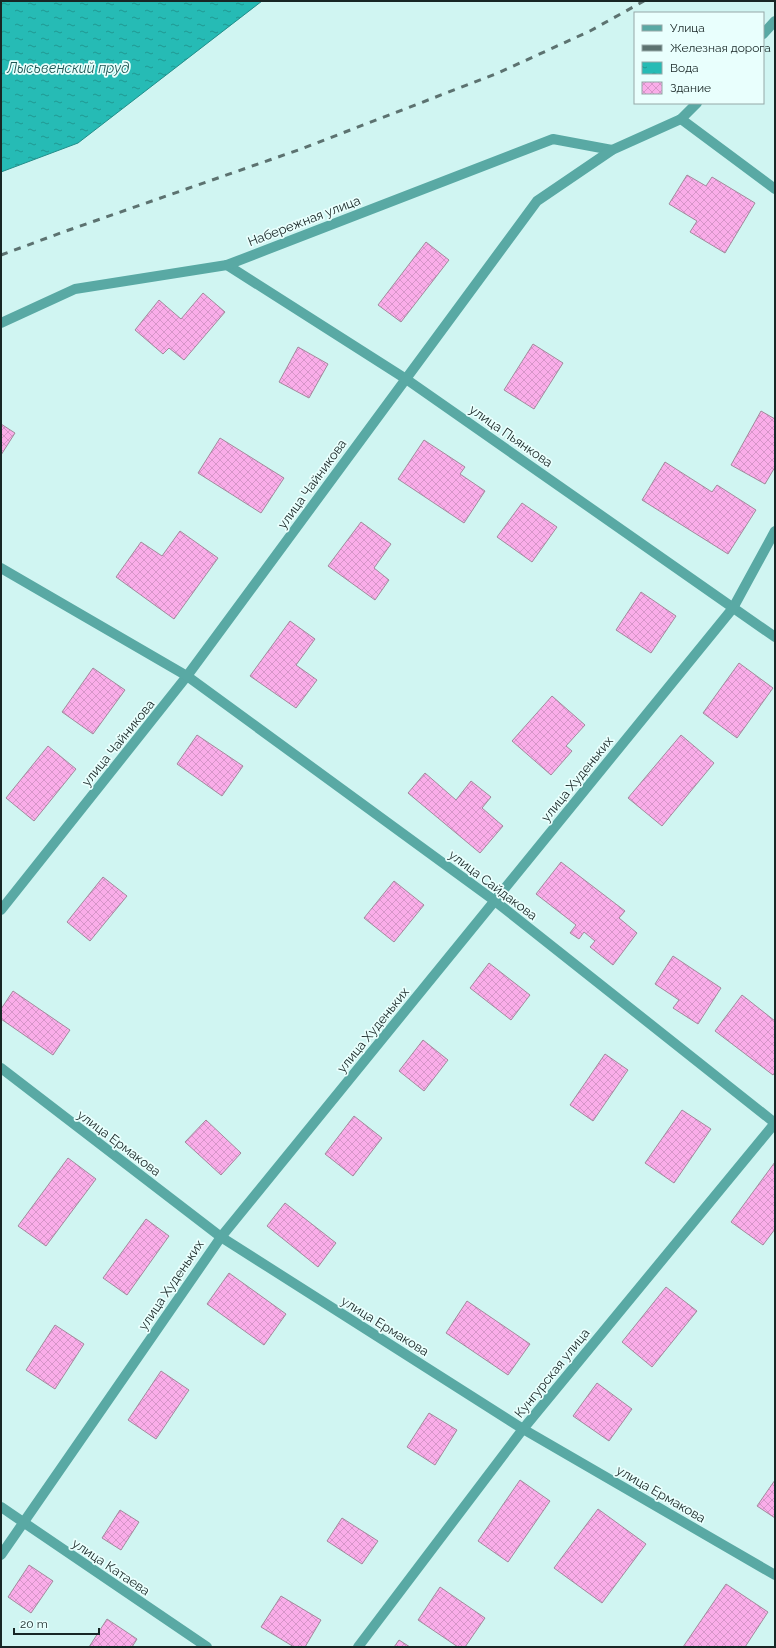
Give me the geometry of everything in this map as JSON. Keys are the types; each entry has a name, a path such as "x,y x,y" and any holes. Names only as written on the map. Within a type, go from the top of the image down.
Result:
{"street":[{"path":"764,33 775,21"},
{"path":"695,104 681,119 775,189"},
{"name":"улица Чайникова","path":"1,910 188,676 537,202 612,150 681,119"},
{"name":"Набережная улица","path":"1,323 75,289 227,265 553,139 612,150"},
{"name":"улица Пьянкова","path":"227,265 406,379 775,637"},
{"name":"улица Худеньких","path":"1,1555 221,1237 733,608 775,531"},
{"name":"улица Сайдакова","path":"1,568 188,676 495,901 775,1123"},
{"name":"улица Ермакова","path":"1,1068 221,1237 523,1429 775,1576"},
{"name":"Кунгурская улица","path":"358,1647 523,1429 775,1123"},
{"name":"улица Катаева","path":"1,1507 207,1647"}],"water":[{"name":"Лысьвенский пруд","path":"1,1 262,1 78,143 1,172"}],"building":[{"path":"687,175 706,186 712,177 755,203 725,253 690,232 697,221 669,204"},
{"path":"426,242 449,260 401,322 378,305"},
{"path":"203,293 225,312 184,360 169,348 163,354 135,330 159,300 181,319"},
{"path":"533,344 563,363 534,409 504,390"},
{"path":"298,347 328,364 309,398 279,382"},
{"path":"761,411 775,419 775,467 765,484 731,465"},
{"path":"1,424 15,433 1,455"},
{"path":"220,438 284,478 261,513 198,473"},
{"path":"424,440 465,467 460,474 485,491 464,523 398,479"},
{"path":"665,462 712,492 717,485 756,510 728,554 642,500"},
{"path":"522,503 557,527 532,562 497,537"},
{"path":"361,522 391,544 374,568 389,580 375,600 328,566"},
{"path":"180,531 218,558 174,619 116,577 141,542 162,556"},
{"path":"641,592 676,616 651,653 616,630"},
{"path":"290,621 315,639 296,665 317,680 296,708 250,676"},
{"path":"739,663 773,688 737,738 703,713"},
{"path":"93,668 125,690 93,734 62,712"},
{"path":"552,696 585,725 566,746 572,751 551,775 512,741"},
{"path":"197,735 243,766 222,796 177,764"},
{"path":"681,735 714,763 662,826 628,798"},
{"path":"48,746 76,769 34,821 6,798"},
{"path":"425,773 456,800 471,781 491,797 482,808 503,826 480,853 408,793"},
{"path":"561,862 625,911 619,918 637,933 613,965 590,947 595,941 584,932 579,939 570,933 576,925 536,894"},
{"path":"103,877 127,896 90,941 67,922"},
{"path":"394,881 424,905 394,942 364,918"},
{"path":"673,956 721,988 698,1024 673,1008 679,1000 655,984"},
{"path":"489,963 530,995 511,1020 470,988"},
{"path":"13,991 70,1030 53,1055 1,1019 1,1009"},
{"path":"742,995 775,1021 775,1072 773,1075 715,1031"},
{"path":"423,1040 448,1060 424,1091 399,1071"},
{"path":"605,1054 628,1070 593,1121 570,1105"},
{"path":"682,1110 711,1129 674,1183 645,1163"},
{"path":"354,1116 382,1138 353,1176 325,1154"},
{"path":"206,1120 241,1153 221,1175 185,1142"},
{"path":"68,1158 96,1179 46,1246 18,1226"},
{"path":"775,1162 775,1229 763,1245 731,1222"},
{"path":"285,1203 336,1243 318,1267 267,1226"},
{"path":"146,1219 169,1236 127,1295 103,1278"},
{"path":"229,1273 286,1314 264,1345 207,1304"},
{"path":"666,1287 697,1311 652,1367 622,1342"},
{"path":"467,1301 530,1344 508,1375 446,1333"},
{"path":"55,1325 84,1344 55,1389 26,1370"},
{"path":"161,1371 189,1390 156,1439 128,1420"},
{"path":"597,1383 632,1409 609,1441 573,1416"},
{"path":"429,1413 457,1430 435,1465 407,1447"},
{"path":"520,1480 550,1501 508,1562 478,1541"},
{"path":"775,1480 775,1518 757,1506"},
{"path":"598,1509 646,1544 602,1603 554,1568"},
{"path":"120,1510 139,1522 121,1550 102,1538"},
{"path":"342,1518 378,1541 362,1564 327,1541"},
{"path":"29,1565 53,1581 31,1613 8,1597"},
{"path":"726,1584 768,1612 745,1647 683,1647"},
{"path":"440,1587 485,1618 465,1647 458,1647 418,1620"},
{"path":"281,1596 321,1620 305,1647 294,1647 261,1627"},
{"path":"107,1619 137,1639 132,1647 89,1647"},
{"path":"399,1640 410,1647 394,1647"}],"railway":[{"path":"1,255 301,149 498,73 590,31 644,1"}]}
